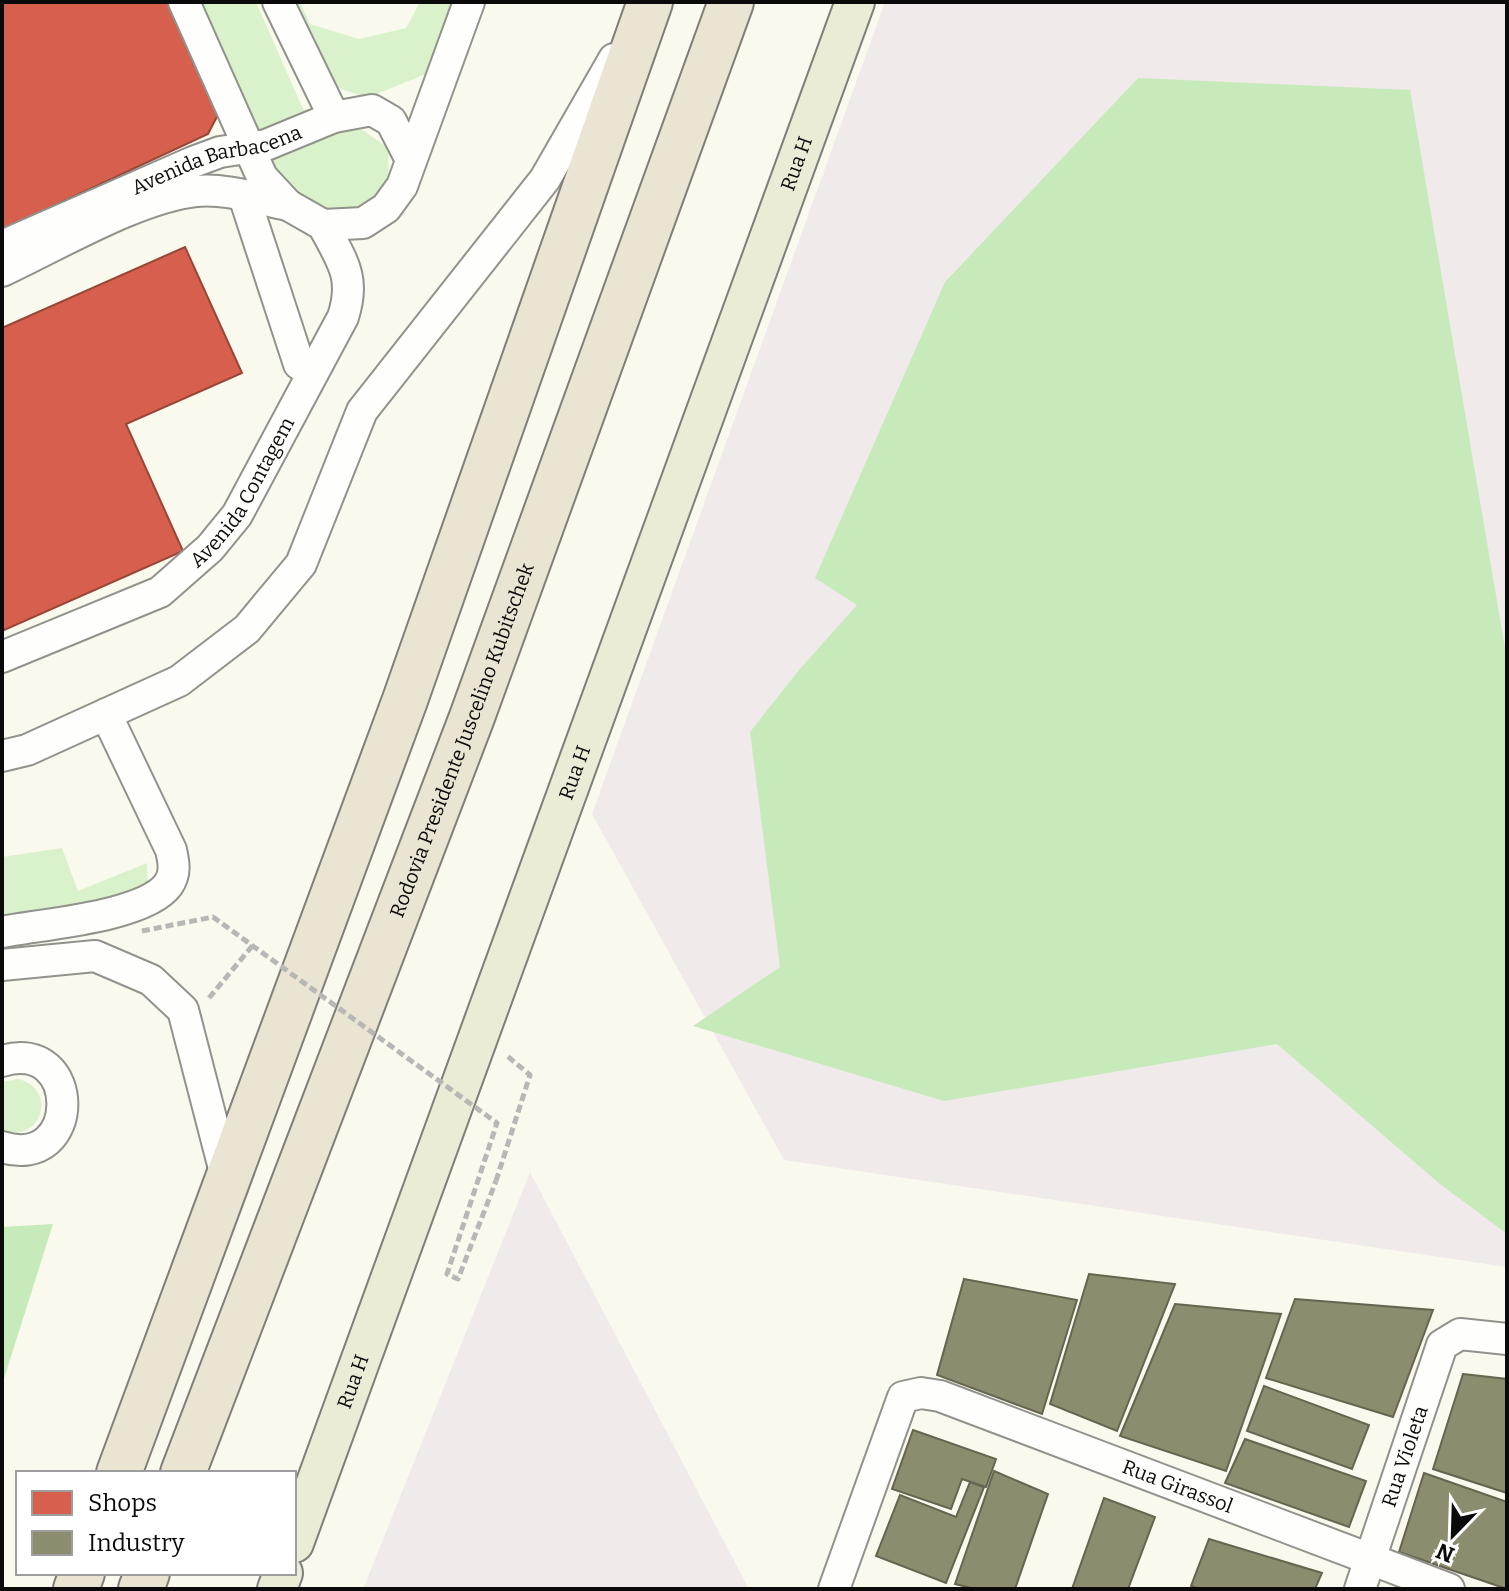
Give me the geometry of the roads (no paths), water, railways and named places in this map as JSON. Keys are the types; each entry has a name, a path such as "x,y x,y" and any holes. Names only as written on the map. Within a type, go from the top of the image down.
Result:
{"highway":[{"path":"120,1471 405,700 648,2"},
{"name":"Rodovia Presidente Juscelino Kubitschek","path":"184,1471 472,717 731,2"}],"main road":[{"name":"Rua H","path":"296,1538 855,2"}],"street":[{"path":"184,2 262,177 288,205 323,225 363,223 386,208 402,186 469,2"},
{"path":"278,2 334,117"},
{"path":"2,756 27,750 179,681 236,638 301,564 362,411 545,179 648,2"},
{"name":"Avenida Barbacena","path":"2,246 193,162 220,152 266,145 334,117 372,110 391,121 411,160"},
{"name":"Avenida Barbacena","path":"2,271 142,206 195,191 244,196"},
{"path":"288,205 244,196 299,364"},
{"name":"Avenida Contagem","path":"2,657 160,592 210,548 237,515 343,317 349,299 349,276 323,225"},
{"path":"2,932 140,905 169,884 175,867 171,850 106,714"},
{"path":"2,965 95,956 151,980 183,1010 227,1180"},
{"path":"2,1061 22,1058 39,1063 57,1081 65,1105 61,1122 52,1136 39,1146 22,1151 2,1147"},
{"name":"Rua Violeta","path":"1360,1589 1442,1345 1460,1334 1507,1339"},
{"name":"Rua Girassol","path":"834,1589 903,1397 921,1393 940,1396 1449,1589"}]}
